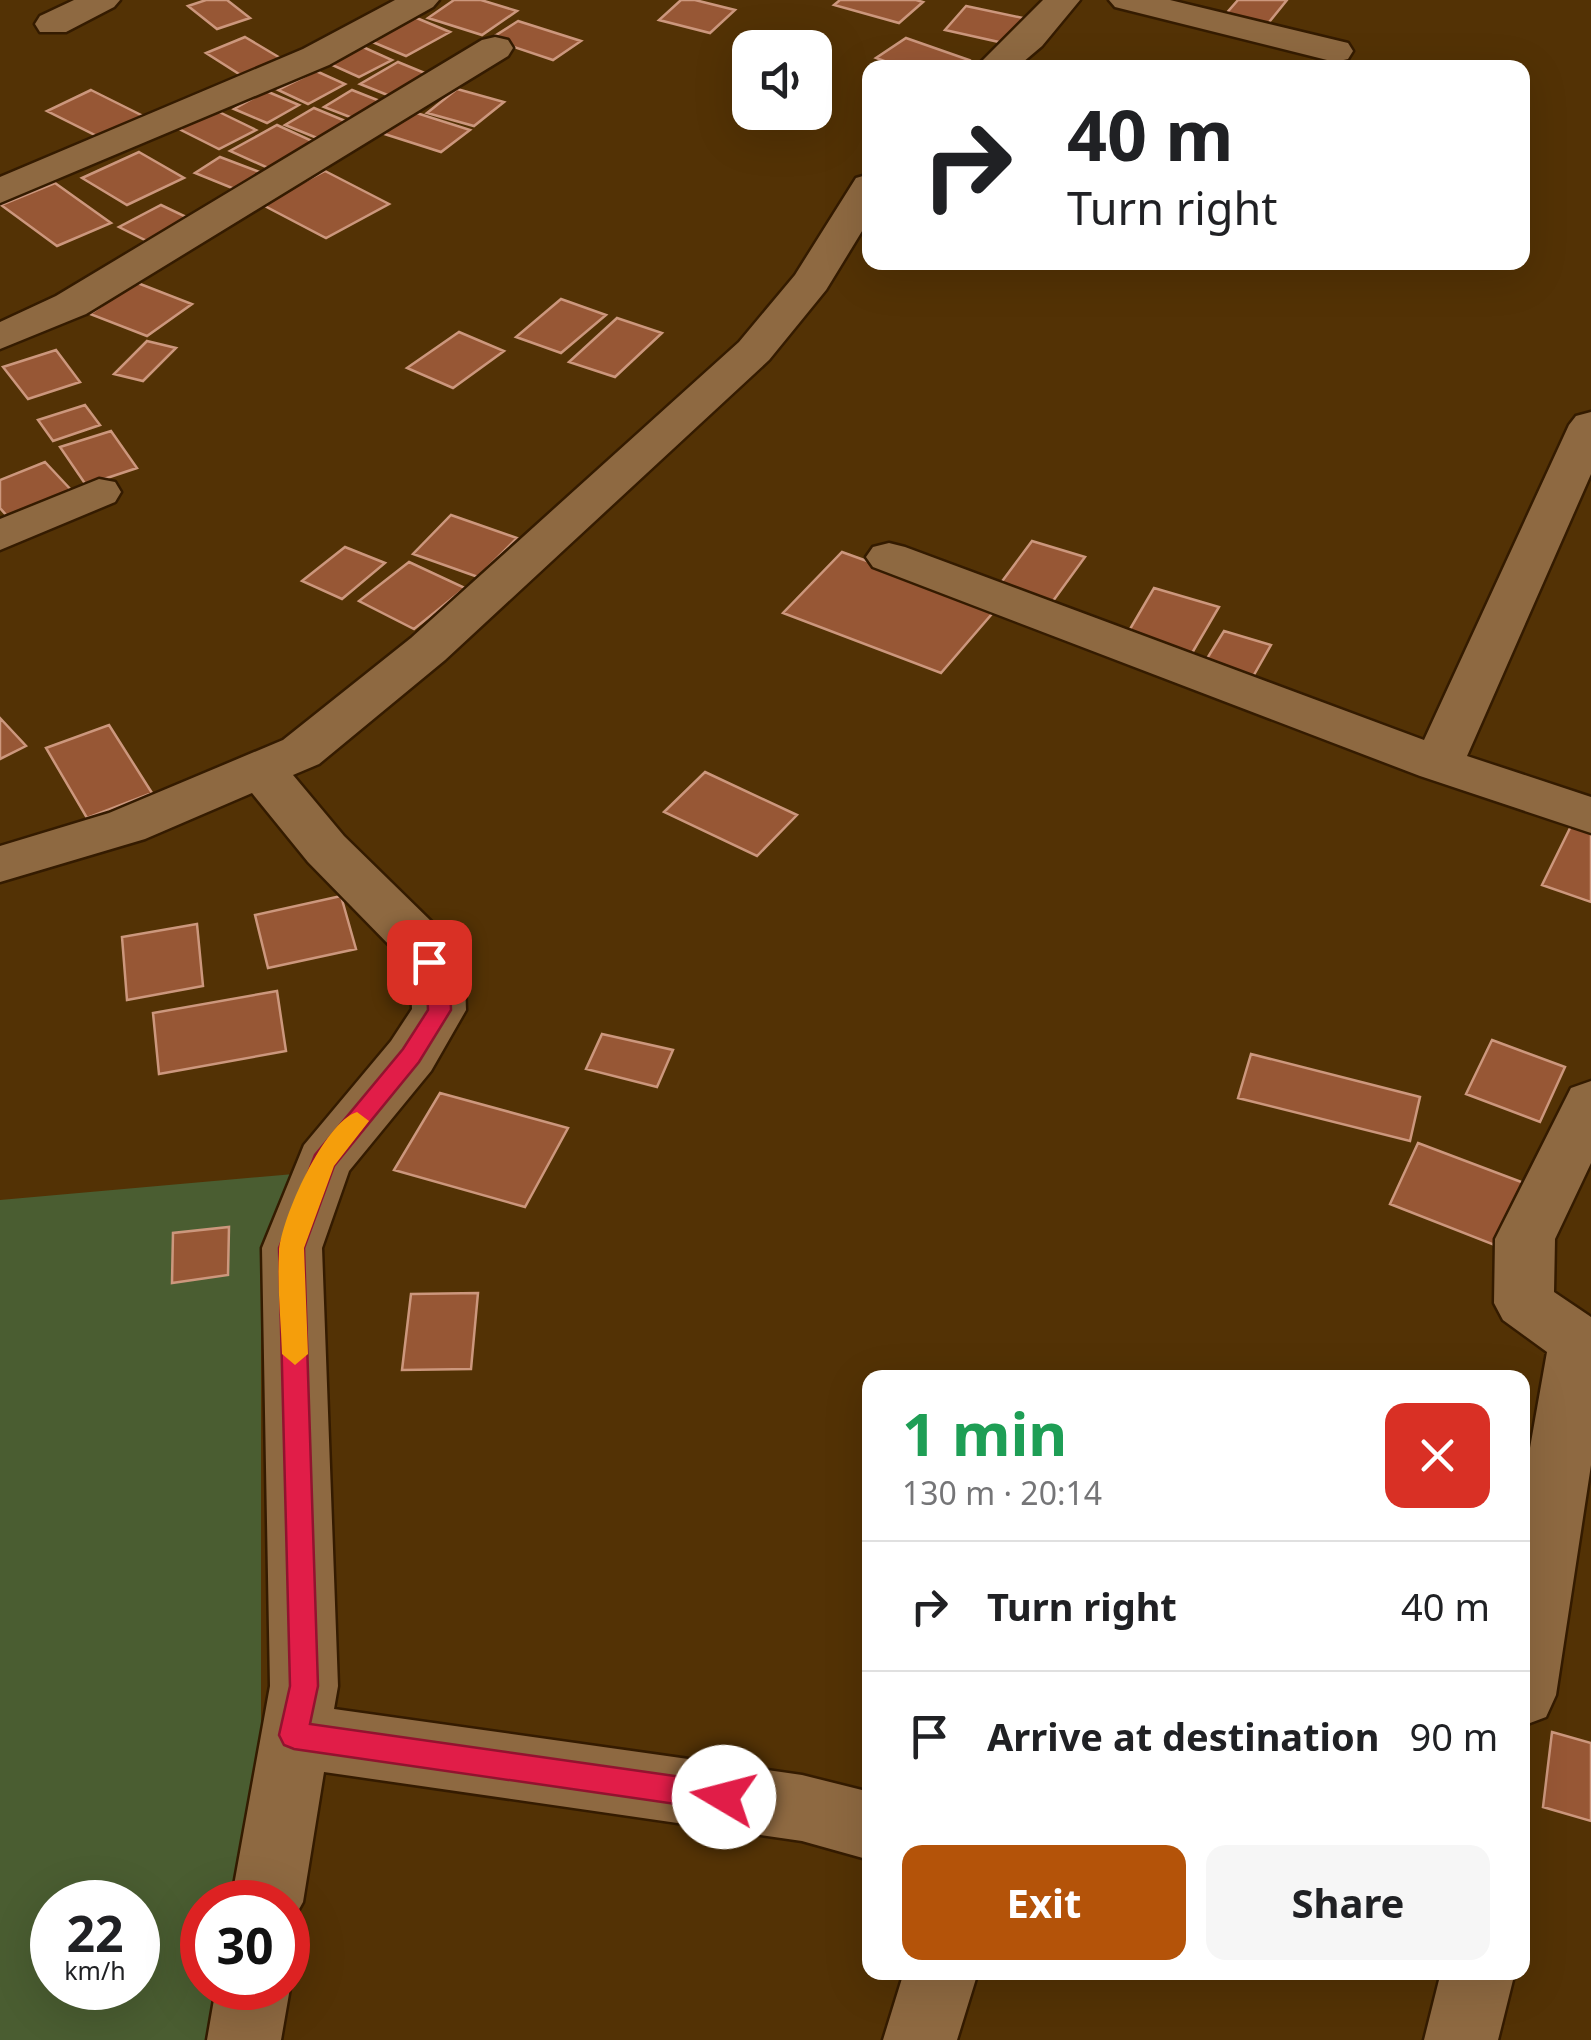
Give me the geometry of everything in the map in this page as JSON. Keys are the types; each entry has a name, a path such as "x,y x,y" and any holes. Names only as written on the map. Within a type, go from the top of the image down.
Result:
{"street":[{"path":"54,24 102,0"},
{"path":"0,191 316,57 421,0"},
{"path":"1002,60 1062,0"},
{"path":"1127,0 1335,51"},
{"path":"0,337 71,305 496,48"},
{"path":"0,864 127,826 301,752 428,649 754,351 812,281 862,199"},
{"path":"1438,764 1591,425"},
{"path":"0,536 99,492"},
{"path":"889,557 1438,764 1591,815"},
{"path":"262,771 339,863 420,942 438,983 440,1010 411,1056 324,1162 292,1248 304,1686 271,1880"},
{"path":"1530,1650 1585,1344 1524,1304 1526,1239 1591,1103"},
{"path":"294,1735 802,1808 862,1824"},
{"path":"920,2040 939,1980"},
{"path":"244,2040 249,2010"}],"green space":[{"path":"294,1174 261,1258 261,1732 241,1880 180,1880 180,2010 224,2010 219,2040 0,2040 0,1200"}],"building":[{"path":"206,0 227,0 250,18 217,29 188,6"},
{"path":"454,0 481,0 517,11 482,35 428,18"},
{"path":"681,0 735,10 710,33 659,20"},
{"path":"840,0 923,2 899,23 834,5"},
{"path":"1238,0 1287,0 1266,26 1224,16"},
{"path":"966,6 1028,19 1008,44 945,30"},
{"path":"407,14 450,32 406,56 363,38"},
{"path":"518,21 581,41 553,60 490,39"},
{"path":"245,37 287,62 247,79 206,53"},
{"path":"906,38 969,60 881,60 876,58"},
{"path":"354,43 392,60 359,77 321,60"},
{"path":"398,62 432,76 395,98 360,84"},
{"path":"316,71 345,84 308,104 278,90"},
{"path":"457,89 504,102 474,126 427,113"},
{"path":"91,90 145,117 101,138 47,111"},
{"path":"352,90 390,105 363,122 324,107"},
{"path":"266,91 299,105 267,123 234,109"},
{"path":"314,108 355,125 327,142 285,125"},
{"path":"213,109 256,130 219,149 177,128"},
{"path":"404,109 470,130 441,152 375,131"},
{"path":"277,125 321,145 275,171 230,151"},
{"path":"139,152 184,178 127,205 82,178"},
{"path":"220,157 273,177 247,194 195,173"},
{"path":"325,171 389,204 326,238 261,204"},
{"path":"55,183 111,223 57,246 1,205"},
{"path":"161,205 197,222 155,245 119,227"},
{"path":"135,282 192,304 147,336 90,314"},
{"path":"561,299 606,315 561,353 516,337"},
{"path":"617,318 662,333 615,377 569,362"},
{"path":"459,332 504,351 453,388 407,368"},
{"path":"147,341 176,348 143,381 114,374"},
{"path":"56,350 80,382 28,399 3,367"},
{"path":"85,405 100,425 53,441 38,420"},
{"path":"111,431 137,468 86,485 60,447"},
{"path":"45,462 73,492 8,517 0,508 0,480"},
{"path":"451,515 517,538 478,577 413,554"},
{"path":"1032,541 1085,557 1053,601 1000,584"},
{"path":"345,547 385,563 342,599 302,581"},
{"path":"842,552 997,608 941,673 783,613"},
{"path":"409,562 465,588 414,629 359,601"},
{"path":"1154,588 1219,607 1188,660 1123,641"},
{"path":"1224,631 1271,645 1251,680 1203,665"},
{"path":"0,718 26,746 0,759"},
{"path":"109,725 152,793 87,818 46,748"},
{"path":"705,772 797,815 757,856 664,812"},
{"path":"1573,822 1591,828 1591,902 1542,885"},
{"path":"341,896 356,949 268,968 255,915"},
{"path":"197,924 203,986 127,1000 122,937"},
{"path":"277,991 286,1051 159,1074 153,1013"},
{"path":"602,1034 673,1050 657,1087 586,1069"},
{"path":"1492,1040 1565,1067 1540,1122 1466,1094"},
{"path":"1251,1054 1420,1097 1410,1141 1238,1098"},
{"path":"440,1093 568,1128 525,1207 394,1170"},
{"path":"1418,1143 1524,1183 1497,1246 1390,1204"},
{"path":"229,1227 228,1275 172,1283 173,1233"},
{"path":"478,1293 471,1369 402,1370 411,1294"},
{"path":"1552,1732 1591,1743 1591,1821 1543,1807"}],"slow traffic":[{"path":"295,1354 292,1248 324,1162 357,1121"}],"route":[{"path":"429,962 438,983 440,1010 411,1056 324,1162 292,1248 304,1686 294,1735 724,1797"}]}
